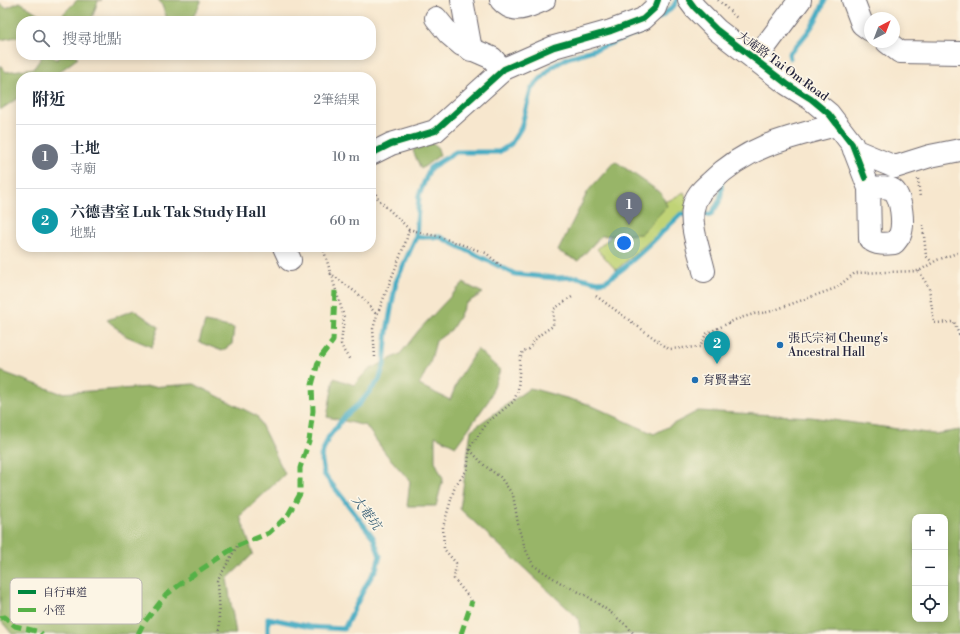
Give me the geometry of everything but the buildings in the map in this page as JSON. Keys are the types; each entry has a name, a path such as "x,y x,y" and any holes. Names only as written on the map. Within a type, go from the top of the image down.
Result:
{"street":[{"path":"462,0 471,50"},
{"path":"501,0 510,8 519,10 544,0"},
{"path":"376,152 391,144 436,131 504,69 554,47 611,31 643,19 655,8 658,0"},
{"path":"755,60 800,0"},
{"path":"853,0 862,24 864,26"},
{"name":"大庵路 Tai Om Road","path":"692,4 717,30 829,114 852,144 867,183"},
{"path":"436,18 449,34 462,45 492,58 504,69"},
{"path":"895,48 900,52 960,53"},
{"path":"704,271 693,219 698,194 723,170 738,159 769,144 836,125"},
{"path":"854,150 895,166 930,156 960,150"}],"path":[{"path":"376,194 378,199 409,229 437,236 486,254 502,267"},
{"path":"375,357 373,329 377,315 406,242 409,229"},
{"path":"324,252 344,318 341,344 344,352 350,360"},
{"path":"596,296 670,349 700,347 706,334 738,319 754,314 769,312 836,288 855,273 919,271 937,260 960,252"},
{"path":"919,271 929,288 934,323 954,322 960,337"},
{"path":"330,272 362,297 377,315"},
{"path":"472,601 454,579 456,563 444,548 443,527 455,486 467,470 470,447 488,422 514,401 518,390 520,359 523,351 529,349 533,340 539,334 553,326 554,310 572,297"},
{"path":"470,450 485,466 500,477 514,495 519,529 525,548 534,565 561,582 588,596 627,626 634,634"},
{"path":"220,634 217,582 236,546"}],"green space":[{"path":"77,0 102,0 98,1 93,16 61,16"},
{"path":"158,0 201,0 194,16 166,16 161,3"},
{"path":"20,2 40,16 16,16 16,37 0,40 0,4 6,8"},
{"path":"40,60 75,60 59,72 16,72 16,99 0,110 0,65 6,72 34,68"},
{"path":"423,140 437,146 440,155 421,169 413,151"},
{"path":"615,161 661,193 667,206 641,234 601,236 578,261 558,251 588,191"},
{"path":"684,192 690,206 616,270 597,249 626,223 659,203 670,200"},
{"path":"463,283 483,293 465,304 451,330 436,341 430,363 419,385 450,400 459,378 477,349 500,370 489,400 456,446 435,436 435,461 443,479 436,506 407,506 410,481 386,454 366,426 327,417 334,378 354,385 367,371 400,354 419,330"},
{"path":"134,310 159,327 152,347 126,336 107,320"},
{"path":"205,322 234,328 232,344 222,351 199,342"},
{"path":"0,371 60,393 194,384 257,416 285,474 240,516 253,554 227,579 236,634 12,634 0,620"},
{"path":"530,388 588,404 654,434 698,411 811,417 934,434 960,430 960,634 581,634 578,618 460,509 471,430"}],"waterway":[{"path":"659,18 673,7 677,0"},
{"path":"790,58 789,54 810,29 825,0"},
{"name":"大菴坑","path":"268,634 268,618 310,627 344,629 366,585 376,569 380,556 373,537 324,474 321,456 328,438 344,417 360,403 379,380 384,365 387,331 396,282 416,237 419,195 430,168 456,152 499,152 511,144 521,128 531,89 552,67 567,58 602,47 642,31"},
{"path":"699,216 711,214 717,206 721,195 721,181"},
{"path":"416,237 440,237 515,274 555,278 577,277 598,282 606,281 625,267 681,214 687,215"}],"marked path":[{"path":"138,634 143,624 166,595 194,574 237,546 269,533 288,515 300,494 300,468 309,441 313,411 312,385 319,359 333,341 335,290"},
{"path":"461,634 472,601"},
{"path":"0,618 5,617 10,622"},
{"path":"13,624 15,626 40,632 42,634"}],"cycle path":[{"path":"376,152 391,144 435,131 504,69 554,47 611,31 643,19 655,8 658,0"},
{"path":"689,0 717,30 829,114 852,144 865,178"}],"place":[{"name":"土地","path":"629,225"},
{"name":"張氏宗祠 Cheung's Ancestral Hall","path":"780,345"},
{"name":"六德書室 Luk Tak Study Hall","path":"717,364"},
{"name":"育賢書室","path":"695,380"}]}
